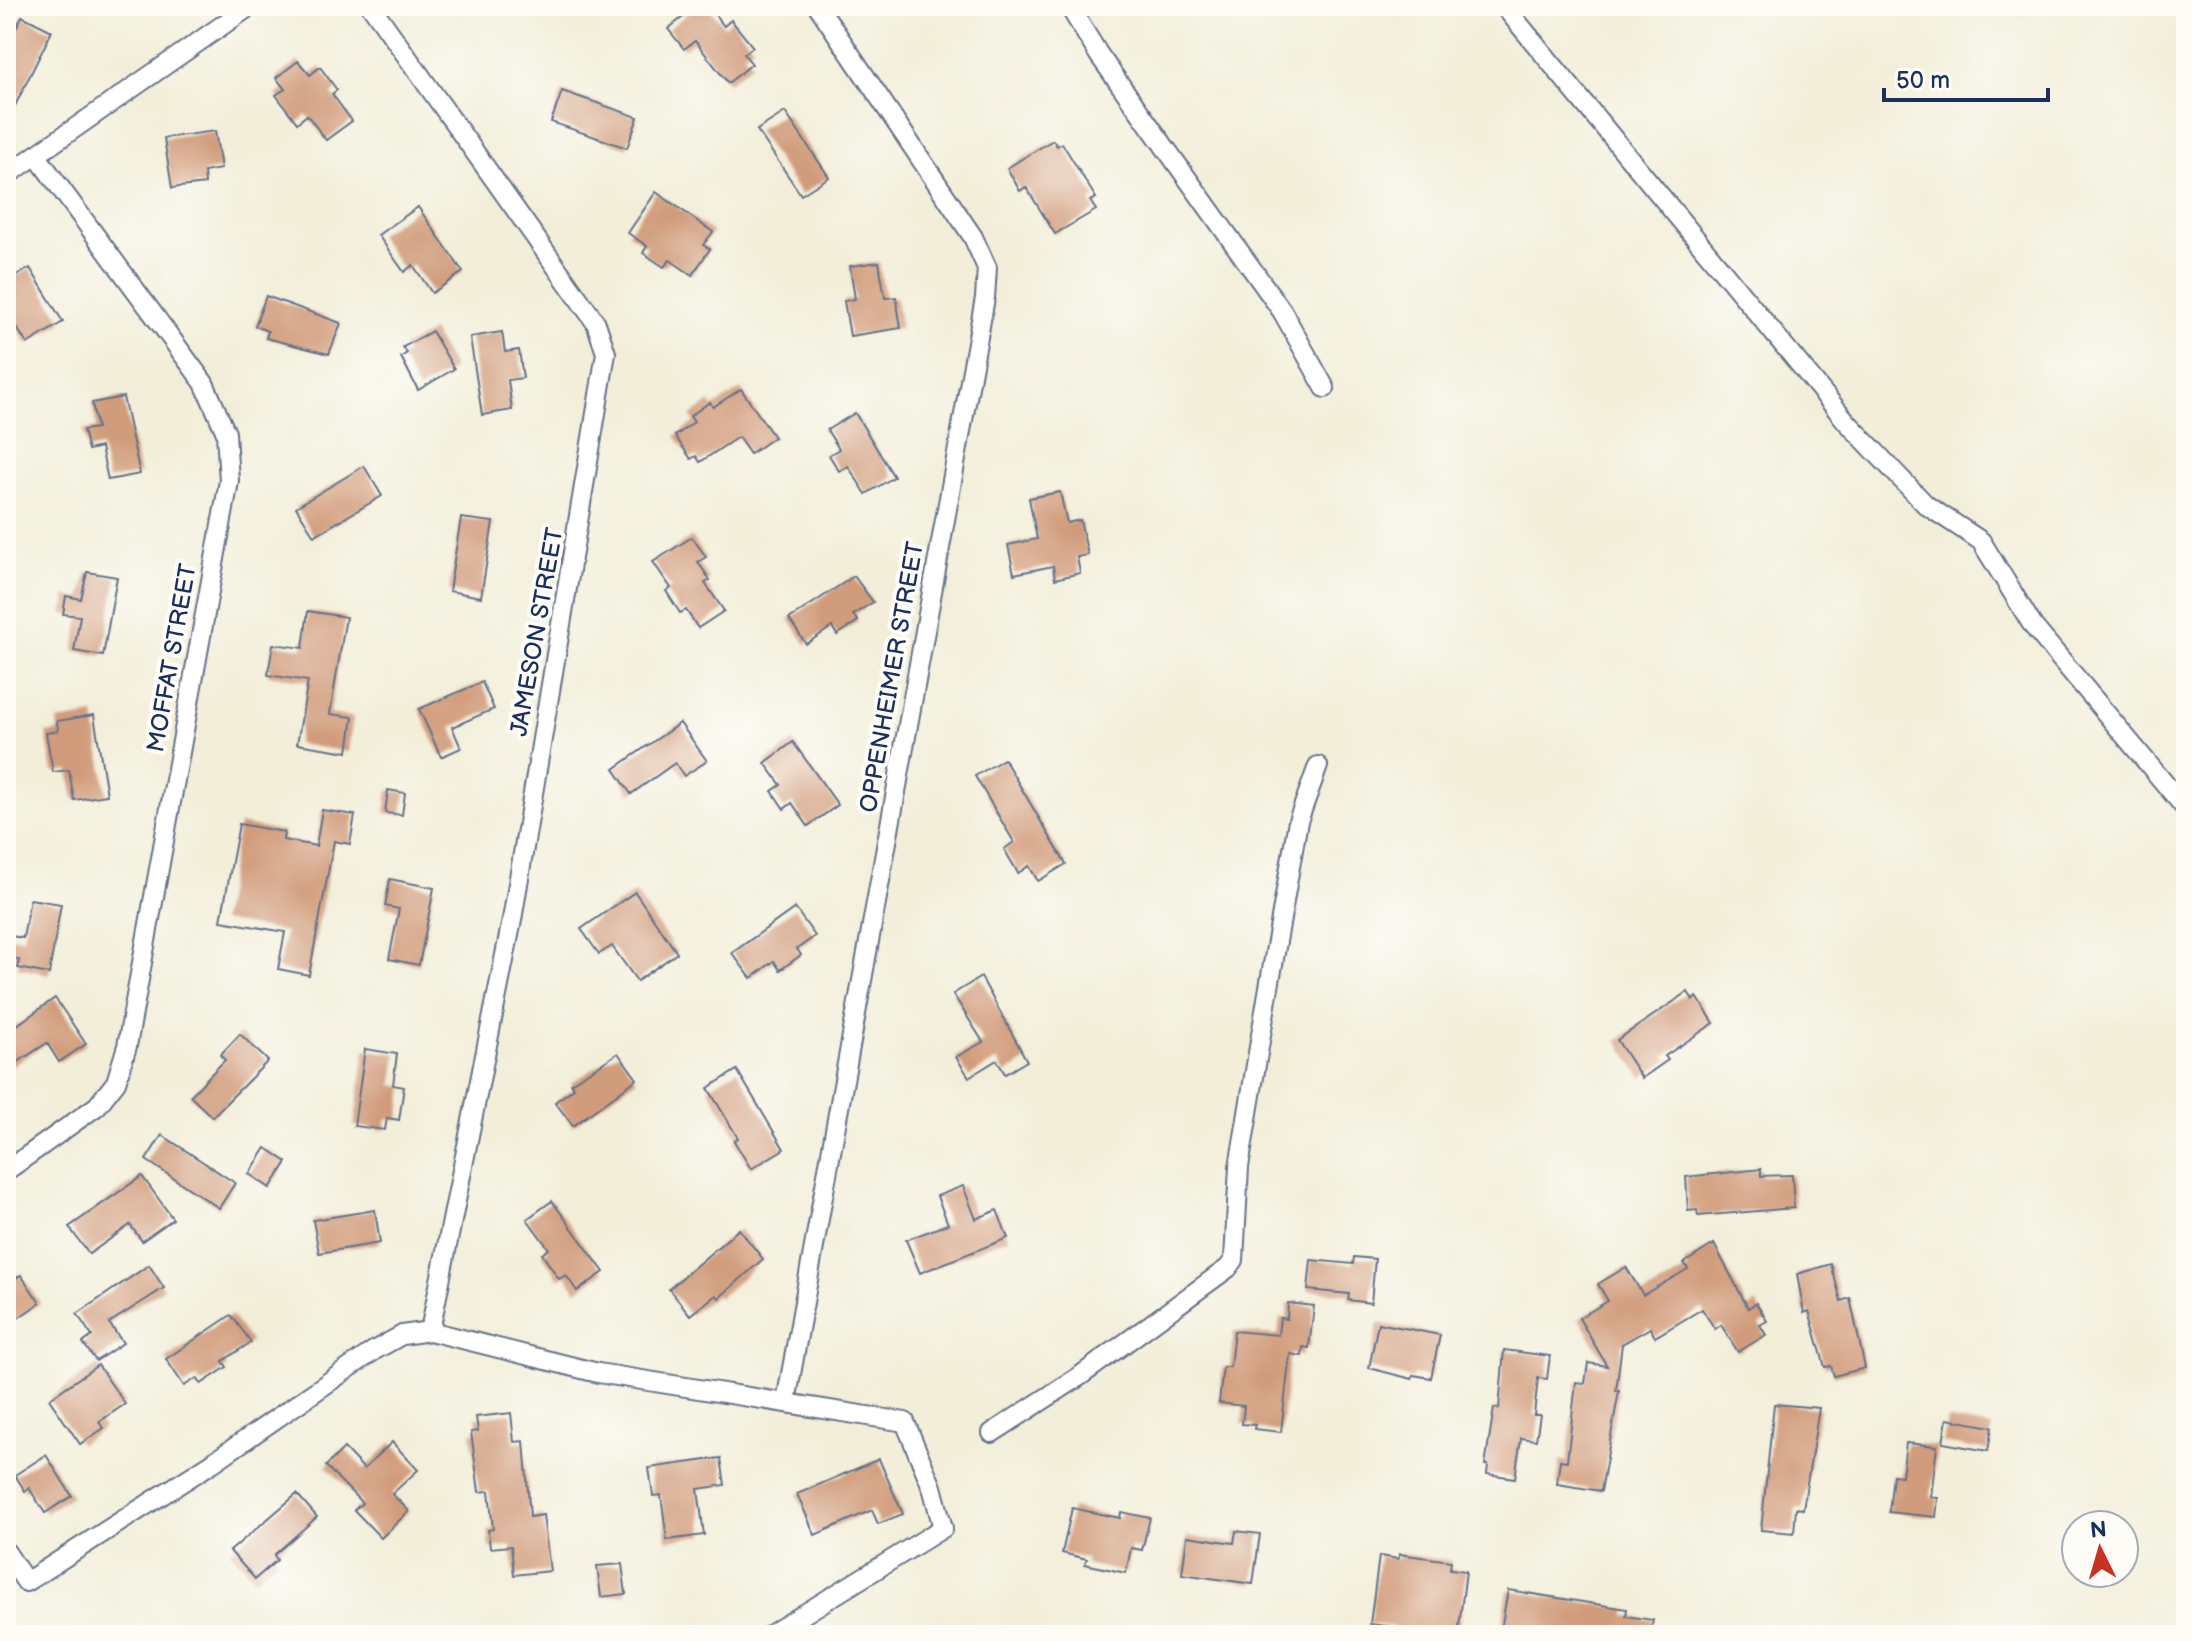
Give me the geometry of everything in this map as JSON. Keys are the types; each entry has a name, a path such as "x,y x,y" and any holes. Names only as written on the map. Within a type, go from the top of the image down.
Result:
{"street":[{"path":"6,176 250,6"},
{"name":"JAMESON STREET","path":"371,6 596,323 606,353 512,920 430,1331"},
{"name":"OPPENHEIMER STREET","path":"786,1402 985,298 987,268 973,237 818,6"},
{"path":"1069,6 1117,80 1282,311 1325,388"},
{"path":"1504,6 1847,422 1926,505 1981,541 2033,626 2186,809"},
{"name":"MOFFAT STREET","path":"6,1171 97,1106 116,1082 127,1046 229,481 226,433 204,383 36,155"},
{"path":"992,1433 1080,1376 1228,1268 1234,1260 1239,1167 1268,993 1298,821 1318,766"},
{"path":"6,1552 26,1582 212,1463 375,1350 402,1335 430,1331 598,1373 905,1422 932,1487 943,1528 774,1634"}],"building":[{"path":"697,6 708,6 724,26 731,20 753,47 744,54 752,64 728,83 695,41 684,49 668,29"},
{"path":"22,16 52,31 6,124 6,49"},
{"path":"298,61 310,75 320,67 337,90 332,94 352,121 326,140 307,115 297,123 276,95 285,89 276,78"},
{"path":"562,91 638,117 627,148 551,122"},
{"path":"785,112 829,177 801,195 757,130"},
{"path":"215,131 221,169 204,172 205,184 172,188 164,138"},
{"path":"1053,140 1057,146 1062,143 1096,198 1090,201 1096,210 1055,234 1026,187 1020,191 1007,168"},
{"path":"656,192 713,232 703,245 710,249 692,275 670,260 664,267 643,253 647,246 628,233"},
{"path":"418,207 463,272 432,293 413,265 404,272 378,235"},
{"path":"879,262 885,298 896,297 901,328 850,336 844,301 855,299 850,266"},
{"path":"30,268 63,322 27,344 11,318 6,322 6,282"},
{"path":"266,296 341,323 329,354 266,338 268,331 255,326"},
{"path":"432,331 454,369 418,390 401,357 407,353 403,347"},
{"path":"502,332 505,352 519,350 523,378 508,380 512,410 482,415 470,337"},
{"path":"741,389 774,437 750,454 738,437 700,462 696,456 691,459 675,436 694,422 690,416 710,402 713,407"},
{"path":"123,397 140,474 108,480 101,447 88,450 83,430 97,428 92,403"},
{"path":"855,413 894,477 866,494 848,466 839,471 829,455 839,449 827,430"},
{"path":"364,466 382,496 314,536 296,507"},
{"path":"1060,492 1067,523 1080,520 1088,555 1077,557 1080,573 1055,579 1053,566 1014,574 1008,545 1037,539 1029,498"},
{"path":"461,518 493,522 481,597 449,591"},
{"path":"692,537 706,557 698,562 710,580 705,583 724,611 698,628 686,610 680,613 666,591 671,588 653,562"},
{"path":"87,572 117,577 103,656 74,651 80,616 63,614 66,596 81,599"},
{"path":"854,576 873,602 853,615 858,621 837,635 832,627 806,644 789,619"},
{"path":"308,611 346,617 330,714 353,717 348,752 297,744 308,681 268,675 273,644 303,648"},
{"path":"482,682 494,709 452,727 461,748 441,757 419,709"},
{"path":"94,715 107,795 74,800 69,770 53,772 46,733 58,731 57,721"},
{"path":"680,723 707,761 684,776 675,763 631,794 614,769"},
{"path":"793,742 838,805 808,826 792,803 784,809 772,791 781,785 765,763"},
{"path":"1004,759 1066,864 1038,881 1029,866 1018,873 1004,849 1014,842 975,776"},
{"path":"388,790 405,793 402,815 385,813"},
{"path":"322,810 355,815 350,844 334,841 309,975 278,969 285,932 221,921 239,824 284,832 283,840 316,846"},
{"path":"390,879 434,888 419,965 389,959 399,909 385,906"},
{"path":"635,892 677,953 637,981 612,946 599,954 581,929"},
{"path":"30,899 61,904 49,974 18,968 19,960 7,958 11,936 23,938"},
{"path":"795,908 815,936 797,949 801,955 780,970 774,961 751,978 732,953"},
{"path":"981,977 1027,1061 1005,1074 997,1060 969,1077 956,1057 983,1042 953,994"},
{"path":"1688,992 1693,1000 1697,997 1714,1023 1665,1056 1668,1060 1642,1078 1617,1040"},
{"path":"55,998 86,1044 59,1062 47,1043 6,1070 6,1033"},
{"path":"240,1034 268,1061 212,1117 190,1096 225,1060 220,1055"},
{"path":"365,1049 397,1054 393,1085 404,1087 399,1120 387,1118 385,1130 354,1126"},
{"path":"618,1053 637,1079 573,1126 555,1102 574,1088 571,1083"},
{"path":"737,1070 784,1149 751,1169 734,1141 738,1138 708,1088"},
{"path":"162,1135 235,1183 219,1208 146,1160"},
{"path":"266,1148 287,1162 270,1188 249,1174"},
{"path":"1761,1169 1761,1176 1792,1175 1794,1208 1698,1216 1697,1210 1688,1211 1686,1177"},
{"path":"142,1176 173,1219 142,1241 130,1225 89,1254 69,1227"},
{"path":"963,1186 976,1219 997,1210 1008,1238 920,1273 906,1240 948,1224 937,1196"},
{"path":"552,1201 604,1272 577,1291 566,1275 559,1279 542,1254 549,1249 527,1219"},
{"path":"375,1210 380,1243 319,1253 313,1220"},
{"path":"739,1229 763,1259 719,1298 716,1295 690,1315 669,1289"},
{"path":"1714,1244 1748,1308 1756,1303 1767,1321 1760,1325 1766,1335 1738,1352 1721,1325 1715,1329 1702,1309 1655,1337 1650,1328 1622,1344 1616,1391 1619,1391 1601,1491 1557,1484 1560,1460 1567,1461 1576,1382 1585,1383 1588,1363 1607,1366 1579,1318 1608,1301 1598,1284 1626,1267 1643,1295 1688,1269 1684,1263"},
{"path":"1354,1257 1375,1259 1371,1303 1348,1300 1349,1294 1308,1290 1311,1260 1353,1264"},
{"path":"1831,1264 1841,1301 1850,1298 1865,1368 1834,1376 1831,1366 1825,1367 1809,1311 1804,1313 1797,1274"},
{"path":"149,1265 164,1288 109,1323 123,1343 96,1361 83,1343 92,1336 77,1314"},
{"path":"21,1275 40,1303 6,1326 6,1285"},
{"path":"1288,1303 1314,1306 1309,1348 1303,1347 1302,1356 1290,1354 1281,1432 1254,1429 1255,1425 1242,1424 1244,1406 1219,1403 1223,1367 1230,1367 1234,1331 1278,1335 1280,1318 1287,1319"},
{"path":"231,1315 251,1342 223,1361 227,1367 201,1384 197,1378 184,1386 166,1359"},
{"path":"1378,1323 1440,1335 1431,1378 1413,1375 1412,1379 1369,1368"},
{"path":"1504,1350 1550,1356 1547,1379 1538,1378 1534,1415 1540,1415 1536,1440 1521,1438 1515,1478 1487,1474 1488,1465 1485,1465 1494,1408 1499,1409"},
{"path":"98,1365 125,1404 99,1422 104,1428 80,1444 49,1399"},
{"path":"1774,1404 1819,1408 1803,1509 1796,1508 1794,1533 1761,1530"},
{"path":"511,1413 514,1442 524,1441 530,1517 543,1515 550,1571 514,1575 511,1546 490,1548 488,1530 493,1529 489,1491 479,1492 471,1432 478,1431 476,1417"},
{"path":"1947,1419 1992,1427 1988,1451 1943,1443"},
{"path":"392,1442 418,1470 392,1494 409,1511 381,1538 354,1510 362,1503 326,1466 344,1448 364,1469"},
{"path":"1906,1443 1937,1446 1931,1497 1938,1498 1936,1517 1889,1512 1893,1475 1902,1476"},
{"path":"46,1455 72,1496 45,1513 29,1488 25,1491 15,1475"},
{"path":"721,1458 725,1485 698,1489 704,1535 667,1540 661,1495 653,1496 649,1468"},
{"path":"879,1459 903,1514 878,1524 872,1510 815,1535 797,1494"},
{"path":"297,1494 317,1517 274,1555 277,1560 255,1579 230,1551"},
{"path":"1072,1508 1120,1518 1121,1512 1150,1518 1142,1550 1131,1548 1126,1573 1085,1564 1087,1559 1062,1553"},
{"path":"1236,1531 1260,1534 1253,1584 1182,1574 1187,1536 1234,1543"},
{"path":"1399,1554 1451,1561 1450,1569 1466,1571 1458,1635 1370,1624 1379,1556 1398,1559"},
{"path":"622,1564 626,1594 601,1597 597,1566"},
{"path":"1508,1590 1627,1609 1626,1616 1653,1620 1650,1635 1500,1635"}]}
